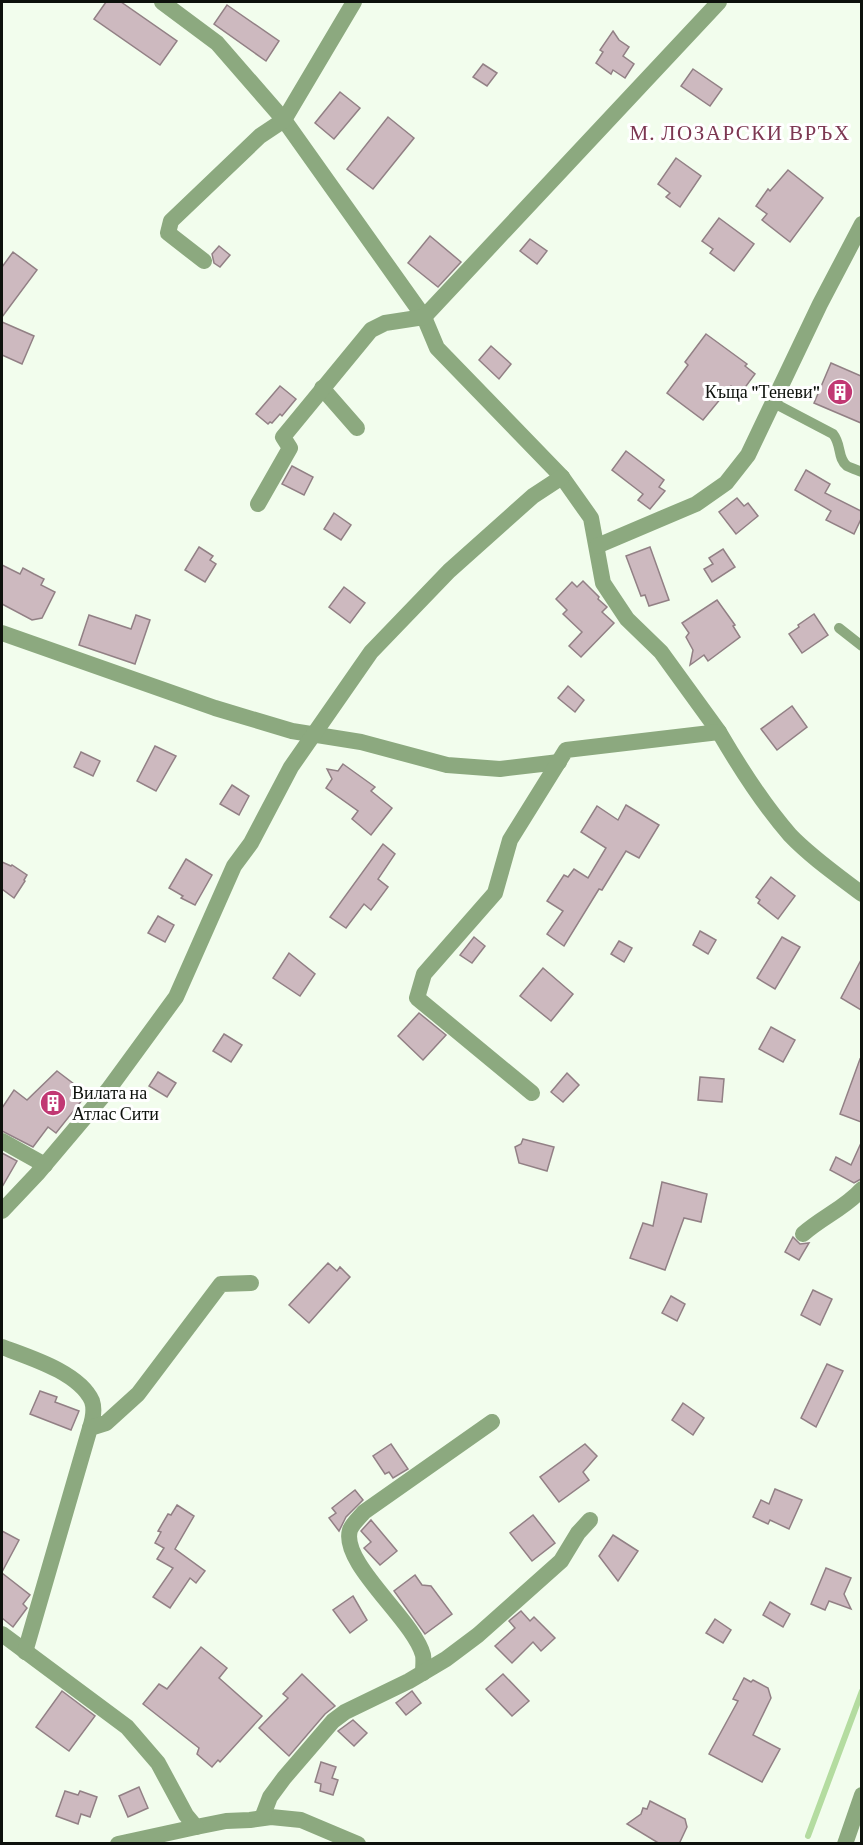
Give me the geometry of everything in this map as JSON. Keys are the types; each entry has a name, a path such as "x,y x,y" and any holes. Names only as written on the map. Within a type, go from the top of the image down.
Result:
{"street":[{"path":"162,2 217,43 284,120 424,317 437,348 561,477 591,518 603,583 627,619 661,651 718,732 752,788 791,835 823,865 861,894"},
{"path":"204,261 168,233 171,221 260,136 284,120 354,2"},
{"path":"258,504 290,448 283,437 371,330 385,323 424,317 719,2"},
{"path":"597,546 696,504 726,483 748,454 861,224"},
{"path":"322,388 357,428"},
{"path":"2,1211 45,1165 108,1090 176,997 234,866 250,843 291,767 371,652 449,571 533,496 561,477"},
{"path":"2,633 215,708 292,731 361,741 447,765 500,769 559,762"},
{"path":"532,1094 417,998 424,974 495,893 510,840 567,750 718,732"},
{"path":"2,1141 45,1165"},
{"path":"803,1234 815,1223 852,1200 861,1189"},
{"path":"90,1428 106,1423 138,1394 221,1284 251,1283"},
{"path":"2,1347 32,1357 57,1370 86,1391 93,1402 94,1416 25,1652"},
{"path":"423,1673 424,1656 416,1639 357,1561 349,1545 350,1530 364,1512 492,1422"},
{"path":"262,1818 270,1797 333,1721 345,1712 447,1659 478,1635 561,1561 578,1533 590,1520"},
{"path":"2,1634 127,1727 158,1763 186,1815 196,1827"},
{"path":"845,1844 860,1807"},
{"path":"118,1844 226,1821 272,1817 301,1820 358,1844"}],"lane":[{"path":"772,402 832,434 839,441 841,457 846,465 861,472"},
{"path":"839,628 861,645"}],"building":[{"path":"106,2 121,2 177,41 160,65 94,19"},
{"path":"227,5 279,41 266,61 214,24"},
{"path":"613,31 619,40 629,47 623,56 634,64 625,78 613,70 611,74 596,63 603,52 600,50"},
{"path":"483,64 497,73 487,86 473,77"},
{"path":"693,69 722,89 710,106 681,86"},
{"path":"340,92 360,108 334,139 315,123"},
{"path":"388,117 414,138 373,189 347,169"},
{"path":"676,158 701,176 680,207 666,197 670,193 658,184"},
{"path":"788,170 823,198 790,242 762,220 767,214 756,206 768,189 770,191"},
{"path":"719,218 754,244 734,271 710,253 713,249 702,241"},
{"path":"430,236 461,262 438,287 408,263"},
{"path":"530,239 547,251 537,264 520,251"},
{"path":"219,246 230,255 220,267 214,263 212,254"},
{"path":"13,252 37,270 2,317 2,267"},
{"path":"2,322 34,336 22,364 2,355"},
{"path":"706,334 747,364 745,366 755,374 741,393 731,386 703,420 667,393 688,365 685,362"},
{"path":"491,346 511,364 499,379 479,360"},
{"name":"Къща \"Теневи\"","path":"831,363 861,376 861,423 814,403"},
{"path":"280,386 296,399 282,416 280,414 268,424 256,414"},
{"path":"626,451 664,480 659,487 665,491 650,509 638,500 643,494 612,470"},
{"path":"292,466 313,477 304,495 282,484"},
{"path":"806,470 830,484 825,493 861,511 861,519 854,534 826,520 831,511 795,490"},
{"path":"737,498 744,506 748,503 758,516 736,534 719,512"},
{"path":"334,513 351,525 341,540 324,529"},
{"path":"199,547 213,556 210,560 216,564 205,582 185,570"},
{"path":"650,547 669,600 649,606 645,595 641,596 626,556"},
{"path":"723,549 735,567 712,582 704,569 713,564 709,558"},
{"path":"2,565 20,574 23,568 44,579 41,585 55,592 42,618 32,620 2,604"},
{"path":"583,581 607,607 602,612 614,623 581,657 569,646 582,632 563,614 567,610 556,599 572,582 577,587"},
{"path":"344,587 365,603 350,623 329,607"},
{"path":"717,600 735,625 733,626 740,637 708,661 704,655 690,665 693,650 686,637 689,633 682,623"},
{"path":"814,614 828,635 802,653 789,634"},
{"path":"89,615 131,629 136,615 150,620 135,664 79,645"},
{"path":"568,686 584,700 575,712 558,698"},
{"path":"792,706 807,727 777,750 761,729"},
{"path":"155,746 176,756 156,791 137,781"},
{"path":"81,752 100,761 93,776 74,767"},
{"path":"343,764 375,787 371,791 392,808 371,835 352,819 358,811 326,788 332,779 327,769 338,771"},
{"path":"232,785 249,796 239,815 220,804"},
{"path":"626,805 659,825 639,858 626,851 602,890 599,889 564,946 547,934 563,911 547,901 564,875 568,877 574,869 588,878 606,848 581,832 597,806 618,820"},
{"path":"383,844 395,854 378,879 388,887 371,910 364,904 346,928 330,917"},
{"path":"186,859 212,875 195,905 181,898 183,896 169,888"},
{"path":"2,862 12,865 27,875 14,898 2,889"},
{"path":"771,877 795,896 778,919 758,903 760,900 756,897"},
{"path":"158,916 174,925 165,942 148,933"},
{"path":"700,931 716,940 708,954 693,945"},
{"path":"474,937 485,946 472,963 460,955"},
{"path":"782,937 800,947 775,989 757,978"},
{"path":"619,941 632,948 624,962 611,954"},
{"path":"289,953 315,974 300,996 273,978"},
{"path":"861,960 861,1010 841,998"},
{"path":"543,968 573,994 551,1021 520,996"},
{"path":"419,1013 446,1035 423,1060 398,1036"},
{"path":"771,1027 795,1040 783,1062 759,1049"},
{"path":"224,1034 242,1045 231,1062 213,1051"},
{"path":"861,1060 861,1122 840,1114"},
{"path":"57,1071 87,1094 56,1133 48,1127 33,1147 2,1131 2,1108 14,1090 27,1100"},
{"path":"158,1072 176,1083 167,1097 149,1086"},
{"path":"567,1073 579,1085 563,1102 551,1092"},
{"path":"700,1077 724,1079 722,1102 698,1100"},
{"path":"523,1139 554,1147 547,1171 519,1163 515,1147 521,1144"},
{"path":"861,1143 861,1179 854,1183 830,1170 836,1157 851,1165"},
{"path":"2,1153 17,1161 2,1187"},
{"path":"662,1182 707,1194 701,1222 684,1218 665,1270 630,1258 643,1223 653,1226"},
{"path":"793,1237 800,1244 809,1243 799,1260 785,1252"},
{"path":"328,1263 337,1271 340,1267 350,1277 309,1323 289,1305"},
{"path":"813,1290 832,1299 820,1325 801,1315"},
{"path":"671,1296 685,1304 677,1321 662,1313"},
{"path":"827,1364 843,1371 816,1427 801,1418"},
{"path":"40,1391 57,1397 55,1402 79,1411 71,1430 30,1414"},
{"path":"683,1403 704,1418 693,1435 672,1420"},
{"path":"391,1444 408,1469 393,1478 389,1472 385,1474 373,1456"},
{"path":"585,1444 597,1456 583,1472 589,1480 559,1502 540,1477"},
{"path":"775,1489 802,1500 789,1529 770,1520 768,1524 753,1517 761,1500 769,1504"},
{"path":"355,1490 363,1500 346,1517 339,1531 329,1518 336,1513 332,1508"},
{"path":"177,1505 194,1516 175,1549 205,1571 196,1583 190,1578 170,1608 153,1597 173,1568 157,1559 164,1548 155,1543 161,1532 158,1531 168,1514 171,1515"},
{"path":"533,1515 555,1543 532,1561 510,1533"},
{"path":"371,1520 397,1551 380,1565 364,1548 371,1542 361,1531"},
{"path":"2,1531 19,1540 2,1572"},
{"path":"613,1535 638,1551 618,1581 599,1556"},
{"path":"826,1568 851,1578 844,1594 851,1609 829,1601 825,1610 811,1604"},
{"path":"2,1573 30,1595 23,1604 27,1608 13,1627 2,1618"},
{"path":"415,1575 422,1585 431,1586 452,1614 425,1634 394,1591"},
{"path":"353,1596 367,1620 350,1633 333,1610"},
{"path":"770,1602 790,1614 783,1627 763,1615"},
{"path":"521,1611 530,1621 534,1617 555,1638 541,1651 533,1642 512,1663 495,1646 515,1628 509,1621"},
{"path":"715,1619 731,1630 723,1643 706,1633"},
{"path":"201,1647 227,1668 219,1678 262,1716 220,1762 218,1760 212,1767 197,1754 199,1748 143,1704 159,1684 167,1689"},
{"path":"302,1674 335,1706 325,1714 289,1756 259,1728 288,1698 283,1694"},
{"path":"503,1674 529,1701 512,1716 486,1689"},
{"path":"744,1678 768,1688 771,1698 753,1735 780,1749 762,1782 709,1754 738,1701 733,1699"},
{"path":"62,1691 95,1716 69,1751 36,1727"},
{"path":"412,1691 421,1703 406,1715 396,1703"},
{"path":"353,1720 367,1733 354,1746 338,1731"},
{"path":"321,1762 336,1767 332,1778 338,1780 333,1795 320,1791 321,1784 315,1782"},
{"path":"139,1787 148,1808 128,1817 119,1796"},
{"path":"65,1791 78,1795 80,1791 97,1797 90,1817 81,1814 78,1824 56,1816"},
{"path":"650,1801 685,1819 687,1827 679,1844 660,1844 627,1824 641,1814 643,1808 647,1809"}],"waterway":[{"path":"808,1836 862,1691"}],"place":[{"name":"Къща \"Теневи\"","path":"840,392"},
{"name":"Вилата на Атлас Сити","path":"53,1103"}],"district":[{"name":"М. ЛОЗАРСКИ ВРЪХ","path":"740,133"}]}
